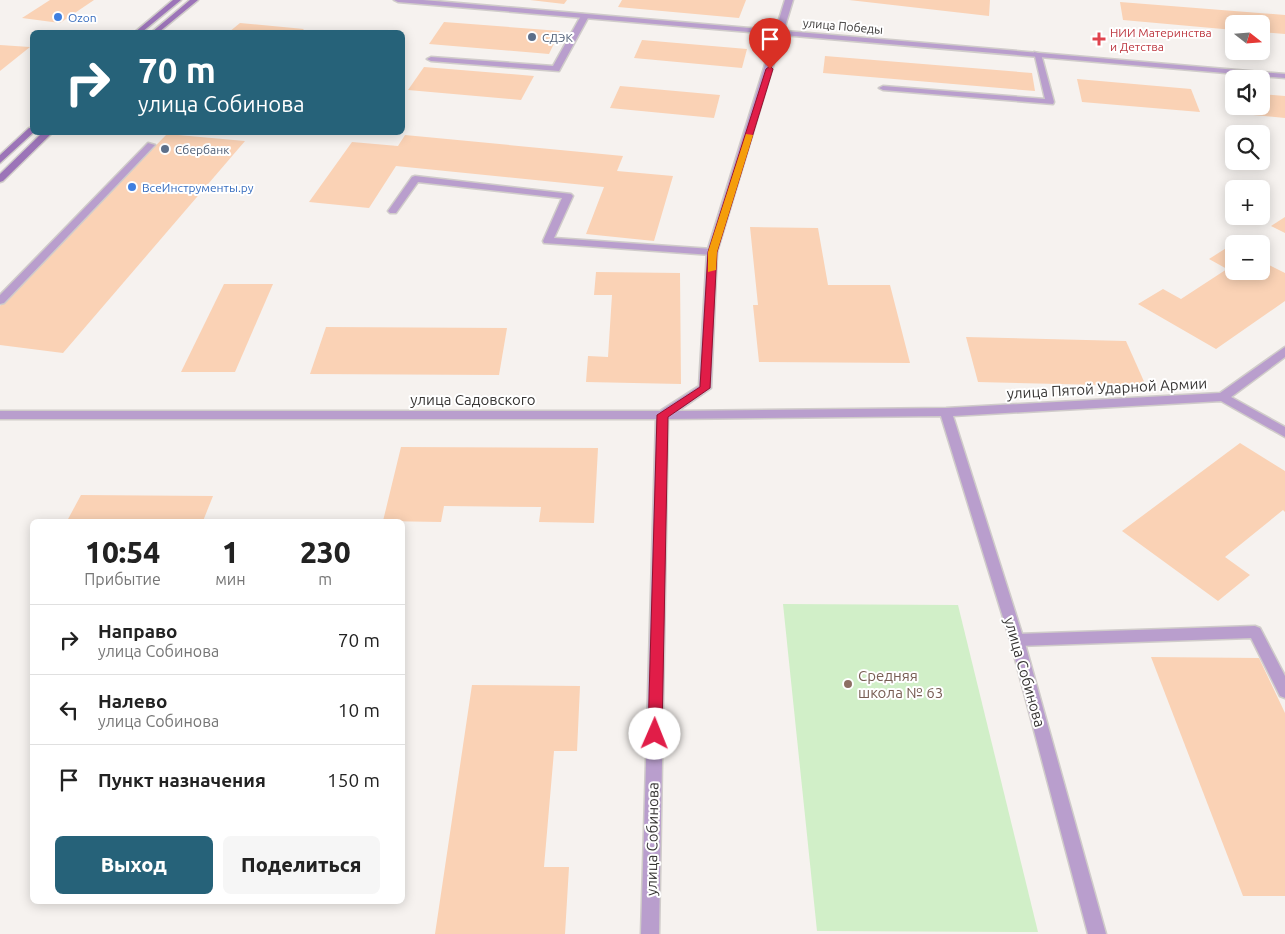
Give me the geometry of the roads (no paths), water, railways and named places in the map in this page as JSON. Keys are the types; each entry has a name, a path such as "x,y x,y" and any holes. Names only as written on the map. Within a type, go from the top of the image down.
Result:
{"main road":[{"path":"140,30 177,0"},
{"path":"157,30 194,0"},
{"path":"0,160 30,132"},
{"path":"0,179 47,135"}],"street":[{"name":"улица Победы","path":"398,0 1285,76"},
{"path":"662,415 705,388 712,252 781,32 789,0"},
{"path":"431,59 556,69 585,16"},
{"path":"883,88 1050,102 1037,54"},
{"path":"0,300 151,145"},
{"path":"393,211 415,179 568,196 548,242 712,252"},
{"name":"улица Пятой Ударной Армии","path":"946,412 1223,398 1285,351"},
{"path":"1223,398 1285,433"},
{"name":"улица Садовского","path":"0,415 662,415 946,412"},
{"name":"улица Собинова","path":"946,412 1016,640 1097,934"},
{"name":"улица Собинова","path":"650,934 662,415"},
{"path":"1016,640 1255,632 1285,691"}],"place":[{"name":"Ozon","path":"58,17"},
{"name":"СДЭК","path":"532,37"},
{"name":"НИИ Материнства и Детства","path":"1099,39"},
{"name":"Сбербанк","path":"165,149"},
{"name":"ВсеИнструменты.ру","path":"132,187"},
{"name":"Средняя школа № 63","path":"848,684"}]}
